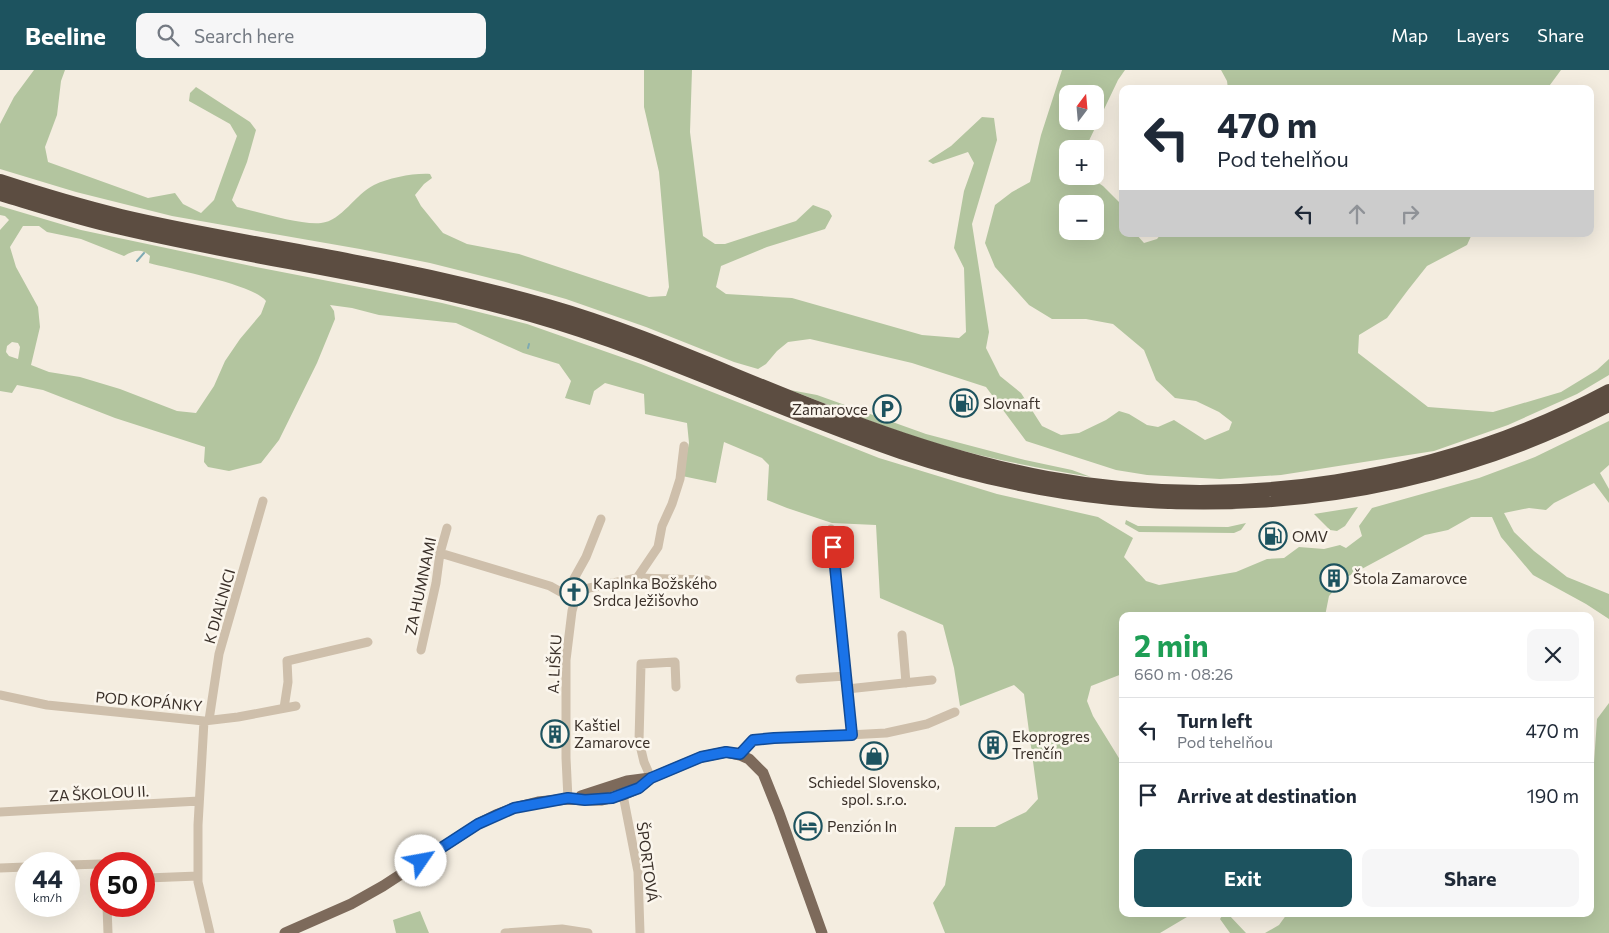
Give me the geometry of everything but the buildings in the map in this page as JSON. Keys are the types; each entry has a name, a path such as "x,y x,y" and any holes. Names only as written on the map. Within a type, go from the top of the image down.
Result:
{"highway":[{"path":"0,181 56,199 123,216 490,290 550,307 625,333 805,404 904,440 982,464 1051,479 1085,484 1132,489 1210,491 1265,489 1353,478 1426,462 1473,448 1525,429 1609,391"},
{"path":"0,194 54,211 192,244 418,286 488,302 623,344 801,416 902,453 979,475 1077,495 1161,503 1220,503 1282,500 1346,492 1431,473 1497,454 1565,426 1609,404"}],"main road":[{"path":"284,933 351,904 478,824 496,815 514,808 571,798 627,781 651,778 711,754 726,752 740,754 757,765 769,784 822,933"},
{"path":"571,798 602,800 623,795 639,788 651,778"}],"street":[{"path":"637,578 658,547 662,526 680,479 684,446"},
{"name":"K DIAĽNICI","path":"210,933 198,876 199,801 206,721 219,654 262,501"},
{"path":"566,593 586,557 600,519"},
{"name":"ZA HUMNAMI","path":"421,650 436,583 440,553 447,528"},
{"path":"831,528 852,735"},
{"path":"440,553 550,586 566,593 575,600 589,588 637,578 707,580"},
{"name":"A. LIŠKU","path":"571,798 566,758 566,660 575,600"},
{"path":"902,635 906,682"},
{"path":"284,708 288,682 287,661 368,642"},
{"path":"651,778 644,762 639,742 641,664 675,662 676,688"},
{"path":"800,679 846,676"},
{"path":"847,688 932,680"},
{"name":"POD KOPÁNKY","path":"0,695 47,705 206,721 296,706"},
{"path":"740,754 753,740 886,733 927,724 956,712"},
{"name":"ŠPORTOVÁ","path":"623,795 638,872 640,933"},
{"name":"ZA ŠKOLOU II.","path":"0,812 199,801"},
{"path":"0,868 15,867"},
{"path":"155,878 198,876"},
{"path":"107,917 108,933"},
{"path":"505,933 562,930 588,933"}],"green space":[{"path":"34,70 65,70 61,81 57,115 45,147 48,162 148,198 175,193 183,204 201,213 214,200 237,136 230,124 189,101 190,93 196,87 250,122 256,130 247,162 232,200 237,207 291,220 321,223 329,221 342,212 361,194 374,185 387,180 416,174 430,174 432,178 415,195 421,206 443,233 467,244 519,254 649,297 666,296 669,287 659,172 644,107 644,70 692,70 690,132 703,236 715,244 725,244 796,221 813,205 829,211 832,216 825,229 767,247 721,266 716,287 726,294 792,298 922,335 959,338 966,332 964,268 954,248 964,191 974,163 968,152 933,164 928,161 951,146 982,117 994,118 997,140 972,224 989,332 986,348 1000,376 1021,393 1042,426 1061,435 1079,433 1106,420 1119,411 1129,414 1147,425 1158,427 1174,420 1205,440 1229,430 1232,422 1219,412 1196,401 1175,398 1156,380 1144,350 1113,324 1086,319 1052,319 1029,305 995,267 985,243 995,205 1012,192 1030,182 1041,135 1062,70 1125,70 1104,109 1104,85 1059,85 1059,130 1094,130 1089,140 1059,140 1059,185 1103,186 1119,202 1119,237 1139,237 1144,243 1159,237 1471,237 1467,245 1427,266 1387,318 1359,335 1358,353 1428,407 1493,412 1561,392 1597,370 1609,359 1609,375 1577,394 1508,425 1434,451 1281,475 1220,479 1147,475 1116,470 1026,441 986,387 912,363 810,339 788,342 766,364 758,369 734,362 646,327 566,299 502,281 430,263 360,249 172,216 76,192 0,169 0,124 14,97"},
{"path":"1221,70 1561,70 1550,85 1228,85"},
{"path":"0,206 81,230 256,267 442,303 527,324 641,364 879,458 997,494 1098,517 1133,538 1124,557 1146,581 1159,585 1236,572 1267,559 1284,558 1299,547 1324,549 1340,545 1346,548 1362,536 1359,526 1372,508 1479,478 1535,457 1609,421 1609,465 1600,473 1609,489 1609,503 1594,483 1554,503 1546,510 1529,508 1504,513 1514,532 1534,551 1567,577 1609,594 1609,619 1533,575 1501,537 1492,517 1471,517 1448,530 1425,535 1345,578 1329,596 1326,612 1119,612 1119,675 1091,686 1087,701 1093,716 1119,758 1119,917 1187,917 1160,933 945,933 933,903 945,885 955,827 995,827 1026,812 1038,799 1024,694 1014,685 960,706 954,668 943,625 880,598 876,525 832,523 767,500 769,465 762,458 724,442 716,483 682,476 689,443 687,423 645,414 644,394 605,383 594,391 590,405 565,398 571,381 559,364 523,353 456,323 379,315 330,305 334,311 335,319 317,363 279,440 261,463 229,471 208,467 204,462 205,447 115,418 43,390 17,385 12,393 0,391 0,230 9,220 5,216 0,215","holes":["23,226 39,226 47,232 81,239 124,256 131,252 141,251 150,256 149,263 230,283 246,289 266,301 261,314 225,361 214,386 196,413 177,411 120,389 80,377 49,372 31,365 40,327 38,307 16,267 10,247","12,342 18,343 20,347 18,359 9,356 6,352 7,346"]},
{"path":"790,390 817,395 926,434 1025,460 1072,470 1091,477 1003,460 937,444"},
{"path":"1358,507 1345,526 1337,531 1330,530 1314,514"},
{"path":"1126,520 1138,526 1228,527 1246,523 1241,530 1234,533 1139,532 1125,524"},
{"path":"1609,703 1609,933 1265,933 1279,925 1285,917 1594,917 1594,763 1597,719"},
{"path":"420,911 429,933 396,933 393,920"},
{"path":"1221,917 1231,917 1246,933 1230,933 1220,919"}],"waterway":[{"path":"137,261 144,253"},
{"path":"528,348 529,344"}],"place":[{"name":"Slovnaft","path":"964,403"},
{"name":"Zamarovce","path":"887,409"},
{"name":"OMV","path":"1273,536"},
{"name":"Štola Zamarovce","path":"1334,578"},
{"name":"Kaplnka Božského Srdca Ježišovho","path":"574,592"},
{"name":"Kaštiel Zamarovce","path":"555,734"},
{"name":"Ekoprogres Trenčín","path":"993,745"},
{"name":"Schiedel Slovensko, spol. s.r.o.","path":"874,756"},
{"name":"Penzión In","path":"808,826"}],"route":[{"path":"421,861 478,824 514,808 538,802 568,798 602,800 623,795 639,788 651,778 701,757 726,752 740,754 753,740 852,735 833,547"}]}
